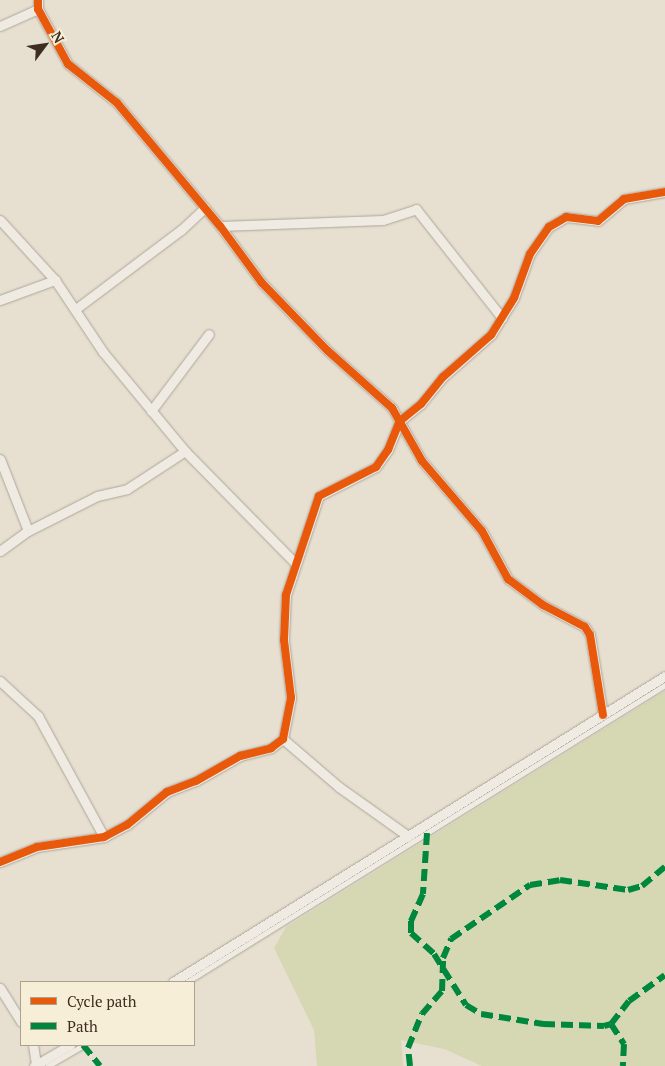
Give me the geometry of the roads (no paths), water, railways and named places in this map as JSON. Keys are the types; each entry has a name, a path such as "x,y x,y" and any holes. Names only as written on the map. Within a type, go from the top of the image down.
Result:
{"street":[{"path":"0,26 38,5 68,64 118,103 220,226 247,265 295,319 328,351 377,392 400,421 422,461 482,531 508,579 543,605 585,627 590,635 603,715"},
{"path":"0,862 37,847 104,837 128,825 166,792 196,781 228,761 271,748 282,739 289,719 291,698 284,615 296,564 319,496 376,467 388,450 400,421 421,404 443,377 481,345 502,318 514,298 530,254 549,227 566,217 598,221 624,199 665,192"},
{"path":"77,308 181,230 205,208"},
{"path":"220,226 383,220 416,209 502,318"},
{"path":"0,220 55,280 77,308 103,352 185,451 296,564"},
{"path":"0,300 55,280"},
{"path":"151,411 209,334"},
{"path":"0,551 28,531 97,496 127,489 185,451"},
{"path":"0,459 28,531"},
{"path":"176,981 665,676"},
{"path":"0,681 38,716 104,837"},
{"path":"282,739 339,788 408,836"},
{"path":"0,988 20,1020"},
{"path":"34,1048 35,1065 48,1062 69,1046"},
{"path":"34,1048 48,1062"}],"lane":[{"path":"189,981 665,685"},
{"path":"48,1062 82,1046"}]}
